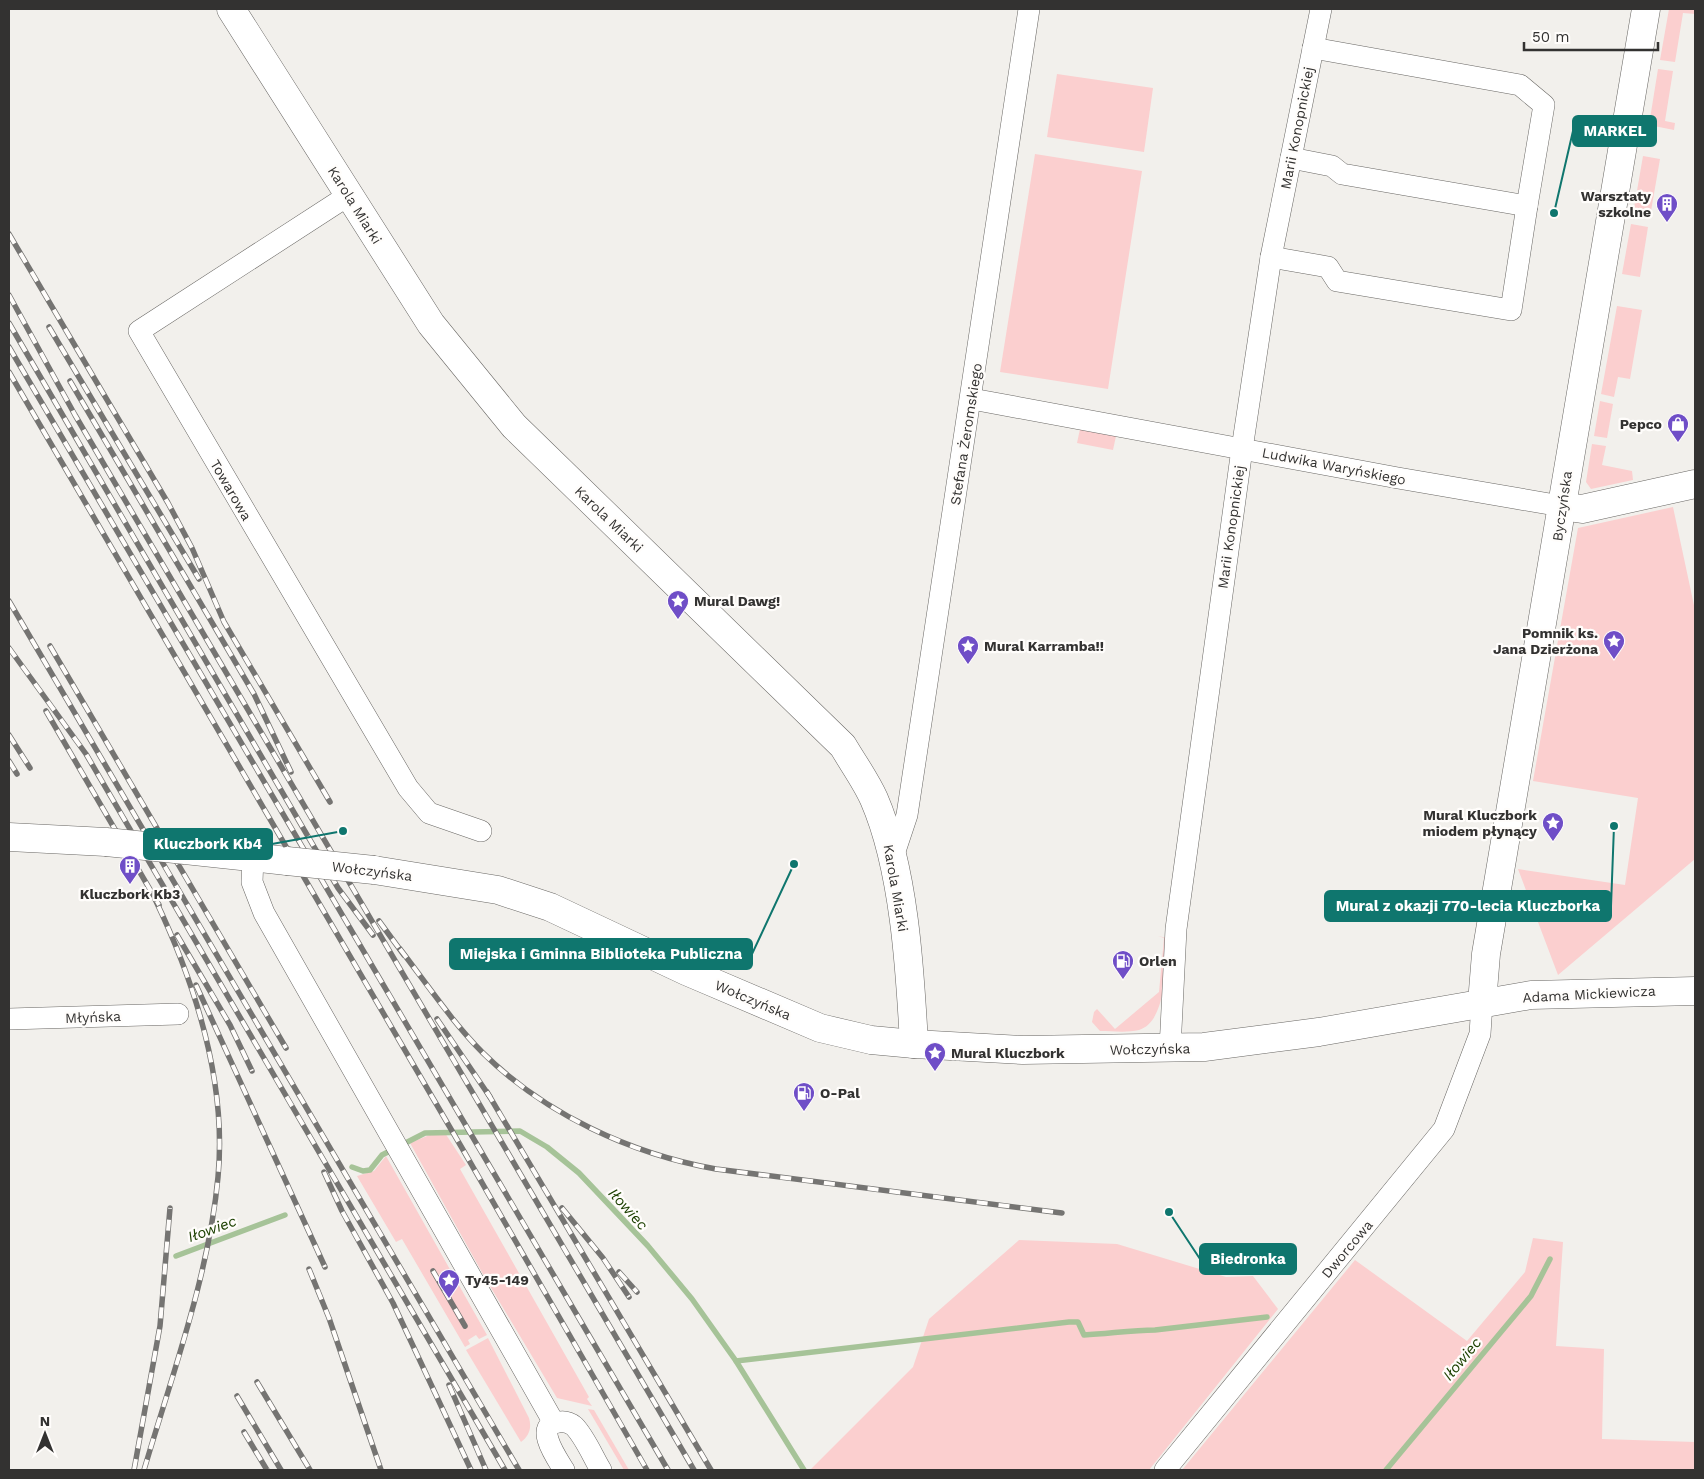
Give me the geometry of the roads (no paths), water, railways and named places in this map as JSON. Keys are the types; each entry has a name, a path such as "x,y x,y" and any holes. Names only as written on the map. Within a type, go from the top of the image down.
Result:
{"street":[{"name":"Karola Miarki","path":"231,9 431,324 514,426 843,746 874,799 893,857 908,960 914,1044"},
{"name":"Stefana Żeromskiego","path":"893,857 907,815 972,399 1029,9"},
{"name":"Marii Konopnickiej","path":"1170,1049 1176,929 1242,448 1271,257 1321,9"},
{"name":"Byczyńska","path":"1482,1003 1486,954 1646,9"},
{"path":"1271,257 1328,267 1337,281 1511,310 1544,106 1520,85 1313,48"},
{"path":"1291,158 1332,166 1342,174 1527,206"},
{"name":"Towarowa","path":"349,195 138,331 408,788 430,813 481,831"},
{"name":"Ludwika Waryńskiego","path":"972,399 1582,509 1695,484"},
{"name":"Wołczyńska","path":"9,837 106,842 374,870 498,890 550,907 686,972 820,1028 871,1040 1023,1050 1170,1049 1250,1042 1482,1003"},
{"path":"253,857 252,882 264,913 554,1423"},
{"name":"Adama Mickiewicza","path":"1482,1003 1543,994 1695,991"},
{"name":"Dworcowa","path":"1165,1470 1444,1129 1480,1034 1482,1003"},
{"name":"Młyńska","path":"9,1019 178,1014"},
{"path":"564,1470 546,1435 554,1423 566,1422 572,1424 600,1470"}],"waterway":[{"name":"Iłowiec","path":"352,1167 363,1171 370,1170 382,1155 425,1133 520,1131 547,1147 579,1173 648,1246 692,1299 736,1361 804,1470"},
{"name":"Iłowiec","path":"176,1256 285,1215"},
{"name":"Iłowiec","path":"1386,1470 1531,1296 1550,1259"},
{"path":"736,1361 1069,1322 1078,1322 1084,1335 1155,1330 1267,1317"}],"railway":[{"path":"9,234 168,503 192,548 224,622 330,802"},
{"path":"9,295 75,415 694,1470"},
{"path":"9,323 338,888 373,935"},
{"path":"49,327 199,579"},
{"path":"9,347 668,1470"},
{"path":"9,372 462,1148 647,1470"},
{"path":"70,381 254,694 291,772"},
{"path":"9,601 519,1470"},
{"path":"50,646 286,1048"},
{"path":"9,648 86,754 505,1470"},
{"path":"46,711 159,905"},
{"path":"9,735 30,768"},
{"path":"9,761 17,774"},
{"path":"144,1470 188,1325 207,1251 218,1177 220,1141 213,1069 205,1034 183,965 155,899"},
{"path":"379,921 404,955"},
{"path":"177,935 230,1025 252,1071"},
{"path":"400,949 461,1029 507,1075 562,1113 621,1142 652,1153 716,1169 1062,1213"},
{"path":"196,985 325,1267"},
{"path":"437,1019 490,1097"},
{"path":"487,1092 711,1470"},
{"path":"324,1172 342,1211 393,1303 471,1470"},
{"path":"134,1470 160,1326 170,1208"},
{"path":"562,1208 603,1258 629,1297"},
{"path":"309,1269 329,1318 381,1470"},
{"path":"433,1271 465,1326"},
{"path":"619,1272 637,1292"},
{"path":"257,1382 310,1470"},
{"path":"449,1385 486,1470"},
{"path":"237,1396 281,1470"},
{"path":"244,1432 267,1470"}],"place":[{"name":"MARKEL","path":"1554,213"},
{"name":"Warsztaty szkolne","path":"1667,223"},
{"name":"Pepco","path":"1678,443"},
{"name":"Mural Dawg!","path":"678,620"},
{"name":"Pomnik ks. Jana Dzierżona","path":"1614,660"},
{"name":"Mural Karramba!!","path":"968,665"},
{"name":"Mural z okazji 770-lecia Kluczborka","path":"1614,826"},
{"name":"Kluczbork Kb4","path":"343,831"},
{"name":"Mural Kluczbork miodem płynący","path":"1553,842"},
{"name":"Miejska i Gminna Biblioteka Publiczna","path":"794,864"},
{"name":"Kluczbork Kb3","path":"130,885"},
{"name":"Orlen","path":"1123,980"},
{"name":"Mural Kluczbork","path":"935,1072"},
{"name":"O-Pal","path":"804,1112"},
{"name":"Biedronka","path":"1169,1212"},
{"name":"Ty45-149","path":"449,1299"}]}
